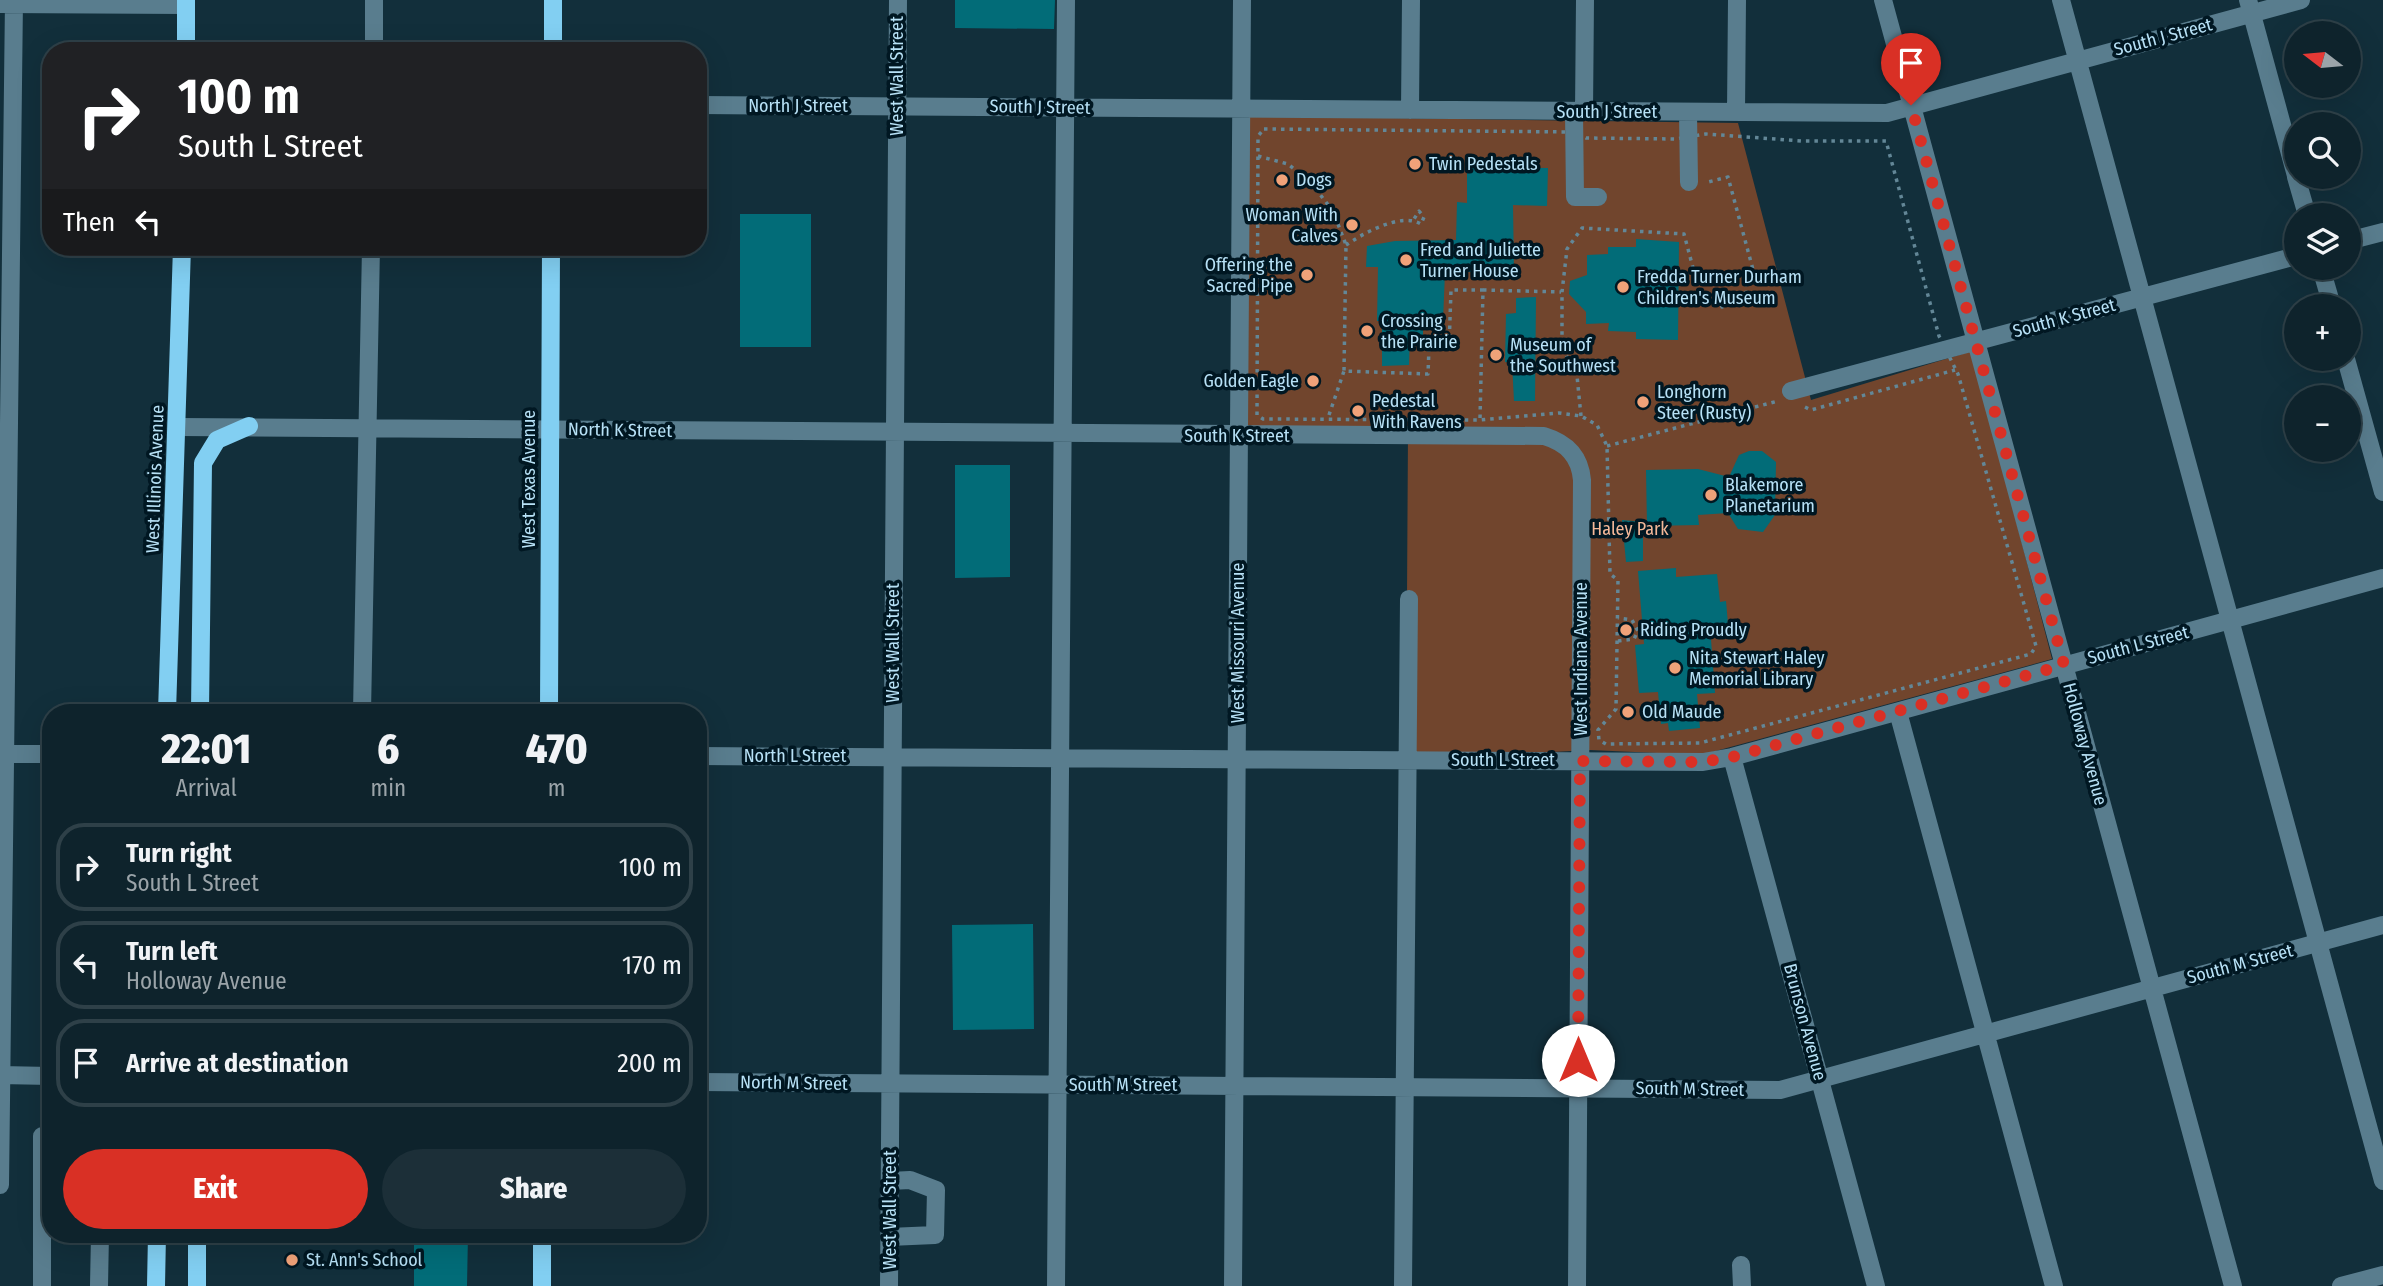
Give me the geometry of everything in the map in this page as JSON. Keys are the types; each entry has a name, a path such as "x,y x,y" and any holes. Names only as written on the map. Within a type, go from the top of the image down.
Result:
{"main road":[{"path":"553,0 553,42"},
{"path":"186,3 186,42"},
{"name":"West Illinois Avenue","path":"167,704 182,256"},
{"name":"West Texas Avenue","path":"549,704 551,256"},
{"path":"200,704 203,463 216,440 249,426"},
{"path":"156,1286 157,1243"},
{"path":"197,1243 197,1286"},
{"path":"542,1243 542,1286"}],"street":[{"path":"374,0 374,42"},
{"name":"West Wall Street","path":"889,1286 898,0"},
{"path":"1056,1286 1066,0"},
{"name":"West Missouri Avenue","path":"1233,1286 1242,0"},
{"path":"1410,110 1411,0"},
{"path":"1585,0 1579,112 1574,132 1575,197 1598,197"},
{"path":"1736,113 1737,0"},
{"name":"Holloway Avenue","path":"1883,0 2233,1286"},
{"path":"2061,0 2140,298 2383,1181"},
{"name":"South J Street","path":"897,106 1887,113 2078,60 2250,7 2301,0"},
{"path":"0,1185 10,3 186,3"},
{"path":"2250,7 2284,132"},
{"name":"North J Street","path":"707,106 897,106"},
{"path":"1688,112 1696,140 1695,181"},
{"path":"2361,238 2383,232"},
{"path":"362,704 371,256"},
{"name":"South K Street","path":"1791,391 2284,259"},
{"path":"2349,371 2383,492"},
{"name":"North K Street","path":"178,427 895,433"},
{"name":"South K Street","path":"895,433 1239,436 1480,428 1544,436 1556,440 1573,453"},
{"name":"West Indiana Avenue","path":"1573,453 1581,469 1582,481 1577,1286"},
{"name":"South L Street","path":"893,757 1703,762 1732,757 2383,578"},
{"path":"1403,1286 1409,599"},
{"path":"1898,712 2054,1286"},
{"path":"3,754 42,754"},
{"name":"North L Street","path":"707,756 893,757"},
{"name":"Brunson Avenue","path":"1732,757 1876,1286"},
{"name":"South M Street","path":"890,1084 1780,1090 2383,925"},
{"path":"1,1075 42,1076"},
{"name":"North M Street","path":"707,1082 890,1084"},
{"path":"42,1136 42,1286"},
{"path":"889,1237 935,1235 936,1190 910,1180 890,1181"},
{"path":"99,1286 100,1243"},
{"path":"1741,1265 1742,1286"},
{"path":"2341,1286 2383,1275"}],"path":[{"path":"1264,129 1574,132 1586,138 1886,141 1946,350 1958,374 2018,581 2036,646 2031,654 1700,743 1606,744 1599,740 1598,730 1616,709 1618,580 1610,574 1607,446 1597,425 1581,416 1559,413 1480,428 1328,418 1263,419 1257,415 1258,136 1264,129"},
{"path":"1250,156 1288,164 1311,183 1334,211 1346,244 1344,371 1328,418 1328,426"},
{"path":"1581,416 1577,376 1562,347 1562,292 1567,249 1582,228 1684,234 1700,294 1717,293 1723,307 1747,299 1745,285 1756,281 1728,177 1708,182 1695,181"},
{"path":"1346,244 1374,230 1414,219"},
{"path":"1344,371 1428,374 1429,348 1449,348 1451,290 1562,292"},
{"path":"1480,428 1483,290"},
{"path":"1618,618 1632,620 1638,631 1634,639 1618,640"}],"green space":[{"name":"Haley Park","path":"1249,116 1738,123 1811,400 1972,351 2052,659 1701,755 1590,750 1406,760 1408,431 1245,428"}],"building":[{"path":"955,0 1055,0 1054,29 955,28"},
{"name":"Fred and Juliette Turner House","path":"1467,167 1548,168 1547,206 1513,205 1514,272 1445,272 1443,321 1423,320 1423,335 1410,335 1409,365 1382,366 1382,321 1377,321 1378,267 1366,267 1367,246 1395,241 1456,240 1457,202 1467,203"},
{"path":"740,214 811,214 811,347 740,347"},
{"name":"Fredda Turner Durham Children's Museum","path":"1636,239 1679,242 1678,340 1636,339 1636,332 1608,331 1609,323 1586,324 1586,312 1569,294 1570,281 1587,275 1587,255 1608,254 1608,247 1636,247"},
{"path":"1536,297 1535,401 1514,401 1512,363 1505,362 1506,314 1516,313 1516,298"},
{"name":"Blakemore Planetarium","path":"1749,451 1762,451 1776,462 1775,515 1763,532 1738,529 1728,513 1698,515 1699,525 1647,526 1646,470 1698,469 1729,477 1739,455"},
{"path":"955,465 1010,465 1010,577 955,578"},
{"path":"1622,520 1643,522 1643,561 1626,562"},
{"name":"Nita Stewart Haley Memorial Library","path":"1676,568 1676,577 1717,574 1720,602 1726,601 1728,624 1710,626 1715,693 1697,694 1700,728 1669,731 1668,723 1661,724 1658,692 1639,693 1635,645 1644,644 1638,571"},
{"path":"1033,924 1034,1029 953,1030 952,925"},
{"path":"414,1243 468,1243 467,1286 414,1286"}],"place":[{"name":"Twin Pedestals","path":"1415,164"},
{"name":"Dogs","path":"1282,180"},
{"name":"Woman With Calves","path":"1352,225"},
{"name":"Fred and Juliette Turner House","path":"1406,260"},
{"name":"Offering the Sacred Pipe","path":"1307,275"},
{"name":"Fredda Turner Durham Children's Museum","path":"1623,287"},
{"name":"Crossing the Prairie","path":"1367,331"},
{"name":"Museum of the Southwest","path":"1496,355"},
{"name":"Golden Eagle","path":"1313,381"},
{"name":"Longhorn Steer (Rusty)","path":"1643,402"},
{"name":"Pedestal With Ravens","path":"1358,411"},
{"name":"Blakemore Planetarium","path":"1711,495"},
{"name":"Riding Proudly","path":"1626,630"},
{"name":"Nita Stewart Haley Memorial Library","path":"1675,668"},
{"name":"Old Maude","path":"1628,712"},
{"name":"St. Ann's School","path":"292,1260"}],"route":[{"path":"1578,1060 1580,761 1703,762 1732,757 2064,665 1911,105"}]}
